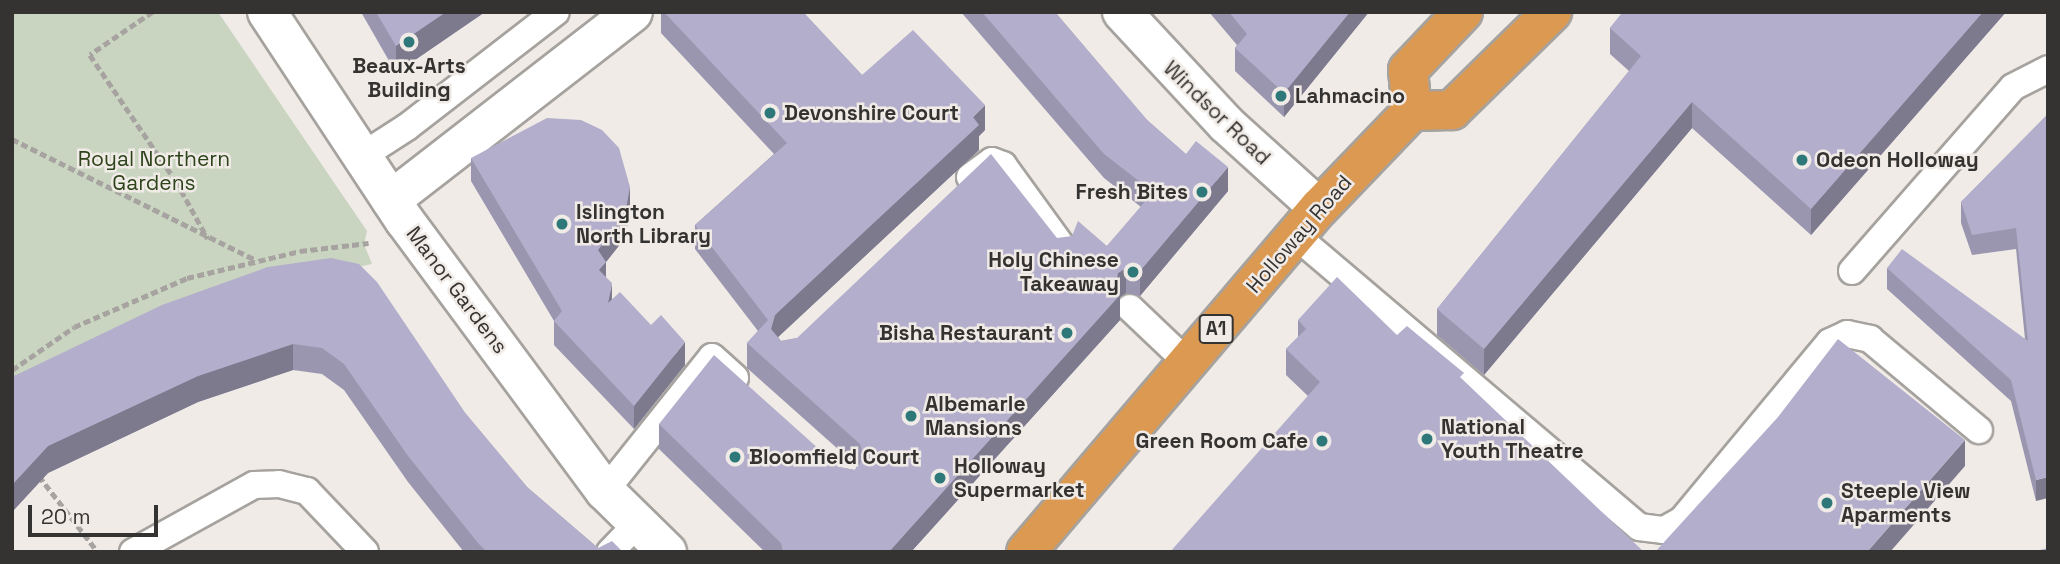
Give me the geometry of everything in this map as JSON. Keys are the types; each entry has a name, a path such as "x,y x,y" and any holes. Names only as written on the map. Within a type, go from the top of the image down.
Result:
{"highway":[{"path":"1463,12 1408,70 1412,111 1452,110 1552,12"},
{"name":"Holloway Road","path":"1026,552 1319,208 1412,111"}],"street":[{"name":"Manor Gardens","path":"267,12 420,241 606,491 667,552"},
{"path":"391,200 633,12"},
{"name":"Windsor Road","path":"1122,12 1226,124 1319,208"}],"lane":[{"path":"362,156 407,127 556,12"},
{"path":"1852,271 2013,87 2048,69"},
{"path":"953,193 983,165 992,161 1003,165 1063,248"},
{"path":"1296,236 1639,527 1664,530 1682,520 1830,342 1847,334 1870,339 1979,430"},
{"path":"1130,308 1187,362"},
{"path":"606,491 712,358 751,393"},
{"path":"133,552 254,485 279,484 307,491 365,552"},
{"path":"610,552 638,523"}],"path":[{"path":"153,12 90,55 176,181 208,239"},
{"path":"12,139 208,239 256,260"},
{"path":"12,370 74,327 187,278 300,251 420,241"},
{"path":"30,464 99,552"}],"green space":[{"name":"Royal Northern Gardens","path":"12,12 218,12 367,231 364,244 372,264 270,286 12,409"}],"building":[{"path":"376,12 446,12 396,46"},
{"path":"664,12 803,12 862,75 913,30 985,105 973,117 979,125 775,315 771,329 781,341 797,338 991,154 1057,238 1072,236 1078,221 1107,246 1153,192 1104,154 982,12 1055,12 1147,120 1186,154 1196,141 1228,167 1140,271 1126,268 1118,273 1115,287 1120,295 889,552 783,552 781,543 659,424 714,355 839,467 855,470 864,458 860,444 747,343 768,320 695,225 787,143"},
{"path":"1229,12 1350,12 1284,93 1235,48 1247,34"},
{"name":"Odeon Holloway","path":"1623,12 1983,12 1811,209 1692,102 1484,349 1437,309 1641,56 1610,28"},
{"path":"2048,114 2048,477 2036,480 2011,380 1887,268 1902,249 2028,341 2016,228 1972,235 1961,202"},
{"path":"547,118 581,120 602,130 619,148 630,187 625,215 598,250 606,262 599,270 612,283 608,303 620,292 651,325 661,315 685,342 634,406 554,321 562,311 471,158"},
{"path":"331,258 359,264 377,282 466,414 527,487 598,548 612,541 623,552 487,552 408,456 344,364 322,348 293,344 198,376 48,446 12,485 12,377 162,305 268,267"},
{"path":"1337,277 1397,335 1407,326 1464,373 1460,377 1644,552 1170,552 1320,382 1286,349 1306,329 1298,320"},
{"path":"1838,339 1965,440 1867,552 1655,552 1778,417"},
{"path":"2048,548 2048,552 2032,552"}],"place":[{"name":"Beaux-Arts Building","path":"409,42"},
{"name":"Lahmacino","path":"1281,96"},
{"name":"Devonshire Court","path":"770,113"},
{"name":"Odeon Holloway","path":"1802,160"},
{"name":"Fresh Bites","path":"1202,192"},
{"name":"Islington North Library","path":"562,224"},
{"name":"Holy Chinese Takeaway","path":"1133,272"},
{"name":"Bisha Restaurant","path":"1067,333"},
{"name":"Albemarle Mansions","path":"911,416"},
{"name":"National Youth Theatre","path":"1427,439"},
{"name":"Green Room Cafe","path":"1322,441"},
{"name":"Bloomfield Court","path":"735,457"},
{"name":"Holloway Supermarket","path":"940,478"},
{"name":"Steeple View Aparments","path":"1827,503"}]}
